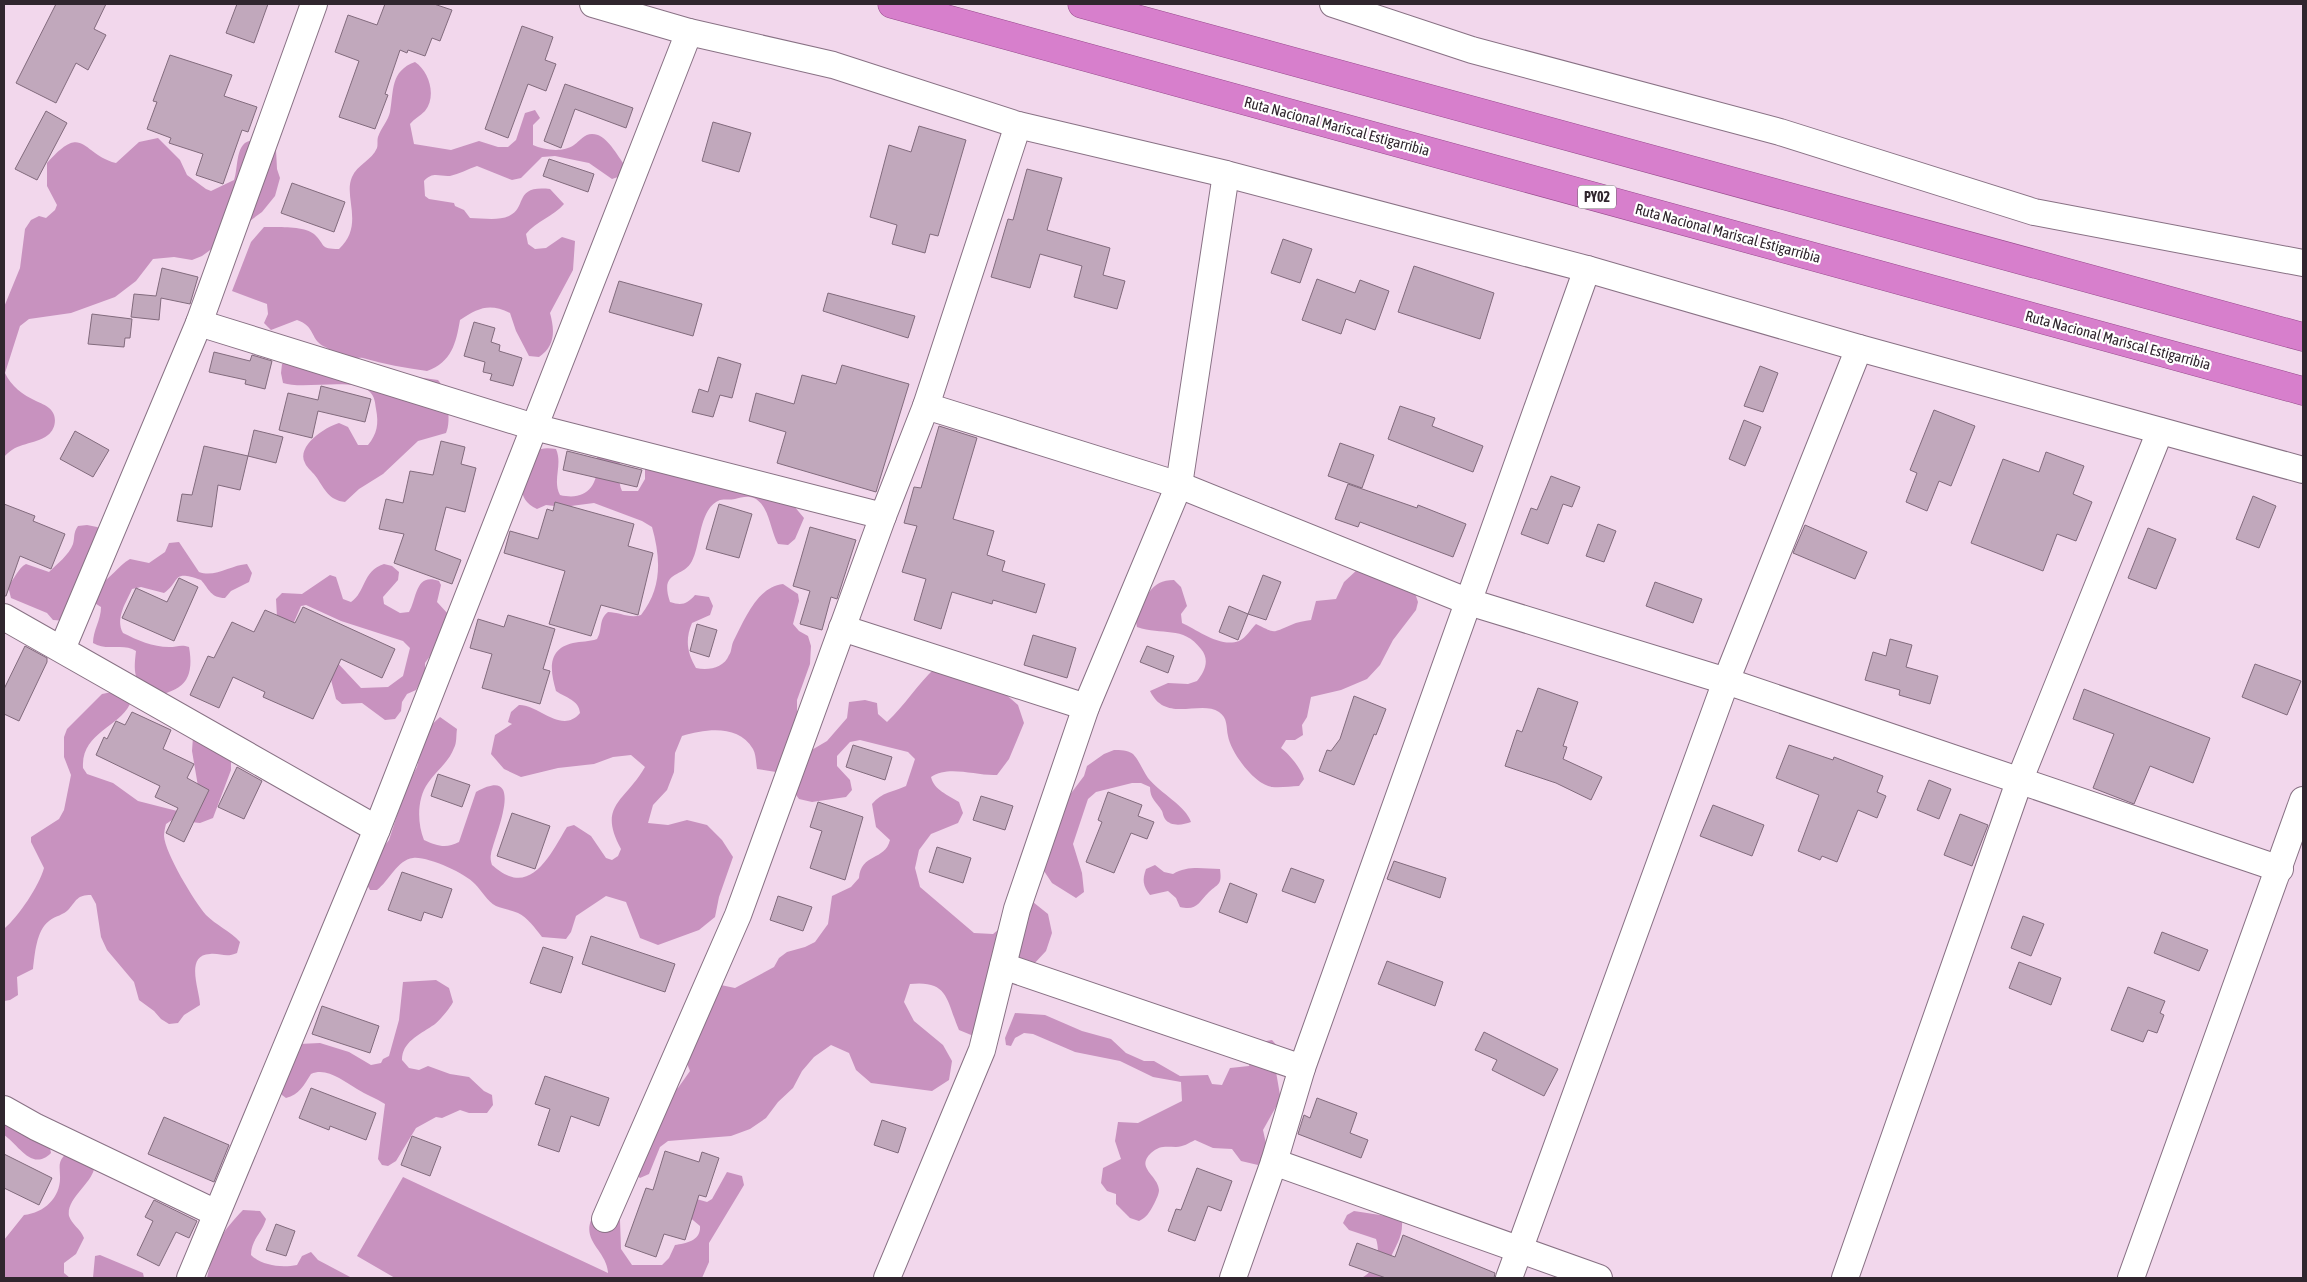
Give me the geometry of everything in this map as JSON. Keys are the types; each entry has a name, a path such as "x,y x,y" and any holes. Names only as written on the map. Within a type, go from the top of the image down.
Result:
{"highway":[{"name":"Ruta Nacional Mariscal Estigarribia","path":"892,4 2303,391"},
{"path":"1082,4 2303,337"}],"street":[{"path":"62,648 200,323 314,4"},
{"path":"593,4 689,32 833,65 1018,125 1226,174 1587,269 1859,348 2303,470"},
{"path":"1334,4 1472,50 1780,132 2034,212 2303,263"},
{"path":"190,1278 377,829 689,32"},
{"path":"605,1219 738,915 883,516 926,406 1018,125"},
{"path":"887,1278 982,1050 1017,909 1086,707 1178,485 1226,174"},
{"path":"1233,1278 1274,1162 1302,1068 1587,269"},
{"path":"200,323 534,427 883,516"},
{"path":"1509,1278 1726,681 1859,348"},
{"path":"926,406 1178,485 1469,602 1726,681 2020,779 2280,869"},
{"path":"1845,1278 2020,779 2160,431"},
{"path":"4,617 62,648 377,829"},
{"path":"842,628 1086,707"},
{"path":"2131,1278 2280,869 2303,800"},
{"path":"1003,966 1302,1068"},
{"path":"4,1109 36,1127 216,1213"},
{"path":"1274,1162 1599,1278"}],"shaded area":[{"path":"415,62 424,71 431,91 429,105 410,124 414,144 451,150 479,141 498,147 508,147 516,140 525,113 535,110 540,118 533,125 533,145 559,150 570,148 587,135 594,134 602,137 610,145 626,167 621,176 612,179 589,163 555,156 542,157 521,178 512,180 477,166 450,176 430,176 424,181 425,196 429,199 454,203 455,206 464,210 470,218 505,218 515,212 526,193 531,190 550,189 564,204 526,234 528,244 535,249 546,248 562,237 575,241 573,270 550,313 553,326 551,343 539,357 529,356 516,331 510,313 490,307 479,309 460,320 457,336 451,351 442,362 427,371 363,358 348,357 323,346 307,325 297,320 271,330 264,323 268,314 267,304 232,291 251,242 264,227 310,231 328,248 339,249 347,240 352,221 350,185 352,177 377,148 378,137 390,112 397,76 407,66"},
{"path":"158,138 180,160 187,175 211,191 234,180 239,154 245,143 258,141 268,144 276,150 277,169 280,178 275,196 262,212 202,256 192,260 174,257 153,259 136,281 115,297 71,313 29,319 20,326 5,373 18,390 49,408 54,414 55,422 53,429 48,435 37,441 15,448 4,457 4,307 20,268 25,229 31,220 39,216 46,218 55,210 57,205 47,186 47,163 68,144 76,142 105,159 116,163 139,142"},
{"path":"300,361 438,380 444,391 448,406 449,421 446,433 418,441 383,474 359,489 345,502 335,499 328,494 306,465 303,457 305,450 313,438 339,423 348,427 358,445 368,445 375,433 377,424 373,396 363,388 353,385 292,385 283,383 282,364"},
{"path":"595,430 608,432 616,437 620,443 619,482 622,491 638,491 645,479 645,454 789,500 804,518 795,539 788,545 778,544 765,510 756,499 747,497 720,500 713,504 704,518 692,561 688,567 670,579 668,584 667,592 670,602 684,603 695,595 709,597 713,606 710,615 692,623 688,635 688,646 696,668 710,669 720,666 727,659 733,642 753,605 766,591 774,586 783,584 798,594 799,601 793,624 799,631 808,636 811,646 810,664 797,700 797,719 776,772 757,769 753,749 739,735 711,730 682,736 675,753 674,772 667,790 653,805 648,823 668,825 687,820 707,825 722,840 733,857 719,897 715,917 699,930 658,945 640,938 626,902 606,896 576,916 571,932 566,939 542,937 522,915 493,904 475,884 463,875 446,866 427,860 413,858 402,863 377,890 370,890 366,883 377,855 389,840 407,785 417,767 426,730 440,717 457,729 456,741 449,758 424,789 420,803 419,818 424,840 442,846 459,842 476,792 492,786 501,787 504,794 504,806 491,860 492,865 505,874 519,878 528,876 544,863 567,827 574,825 591,836 606,858 612,860 618,856 621,849 614,834 613,813 616,805 645,767 631,755 613,757 594,764 558,768 521,777 504,769 491,754 495,735 512,724 508,722 511,712 519,705 534,709 558,720 566,721 573,719 580,713 575,702 556,691 552,675 555,655 565,646 597,639 603,618 608,612 633,616 641,615 653,594 658,573 658,562 652,527 642,521 594,503 563,507 546,505 537,509 525,500 522,488 524,475 536,452 545,448 556,449 558,455 557,484 560,495 578,496 590,488 596,475 597,457 588,449"},
{"path":"78,526 97,527 105,532 67,621 53,620 47,613 11,598 8,586 23,566 26,564 49,572 69,552"},
{"path":"179,542 199,572 217,572 247,564 252,573 249,582 231,591 225,598 213,595 201,580 185,576 178,578 164,593 141,587 132,589 121,616 120,622 123,633 139,641 157,646 189,647 190,666 186,680 175,689 157,695 144,687 137,678 135,673 136,651 126,647 104,647 93,643 101,607 93,602 100,584 130,559 149,563 165,552 169,543"},
{"path":"384,564 392,566 399,572 398,580 383,597 384,604 400,613 409,612 421,583 431,579 439,581 441,585 437,602 449,615 436,650 425,663 425,673 416,690 407,694 402,702 401,711 395,719 385,720 362,703 342,704 336,699 330,676 333,658 361,688 388,687 403,676 410,648 403,641 341,621 306,605 301,606 294,622 286,628 277,617 276,599 282,593 302,594 330,575 336,577 343,599 351,602 356,598 372,571"},
{"path":"1358,569 1415,593 1418,602 1416,610 1393,640 1380,665 1367,679 1341,690 1311,697 1307,717 1302,725 1303,735 1295,740 1286,740 1281,748 1300,770 1304,779 1299,786 1272,787 1258,781 1234,751 1230,743 1225,720 1219,712 1202,708 1174,709 1157,701 1150,691 1168,683 1188,684 1197,681 1206,661 1201,649 1187,637 1172,632 1146,630 1137,627 1135,617 1150,591 1159,583 1174,580 1181,587 1187,606 1181,614 1182,623 1209,637 1232,643 1242,640 1256,624 1274,631 1311,620 1316,601 1336,599 1344,582"},
{"path":"935,668 1003,692 1018,705 1024,723 1009,759 997,775 954,771 931,777 938,789 959,802 963,813 958,823 931,834 919,850 915,868 920,887 974,933 993,934 1008,922 1015,902 1033,902 1048,914 1052,933 1046,951 1032,966 1015,978 976,1037 959,1030 948,1001 939,989 932,985 910,984 904,1002 914,1021 943,1045 952,1061 949,1080 932,1091 871,1083 856,1070 849,1053 831,1045 814,1057 802,1071 793,1088 778,1102 766,1118 750,1129 731,1136 668,1141 660,1147 649,1174 640,1178 631,1171 669,1091 678,1088 690,1071 686,1061 716,984 735,988 774,967 779,958 787,952 815,942 828,924 832,896 851,887 859,878 864,864 883,851 890,840 876,827 872,804 884,795 906,786 915,759 908,752 860,740 850,742 837,756 837,766 850,780 852,790 846,797 812,802 799,799 794,792 810,751 827,741 847,718 849,702 865,700 877,703 878,714 887,722"},
{"path":"112,692 130,704 88,747 84,756 83,768 87,774 113,783 138,801 185,813 199,792 192,751 193,737 231,755 231,770 213,818 200,823 172,820 166,824 164,836 166,844 181,877 206,915 240,942 237,953 227,955 210,954 202,956 197,960 195,975 200,1005 184,1015 178,1023 169,1024 139,1000 134,982 107,950 101,937 96,904 91,895 80,897 67,911 51,919 45,925 37,943 33,969 17,977 18,995 4,1001 4,929 16,917 28,900 44,868 31,842 31,837 59,819 64,810 71,775 64,757 64,737 67,729 102,694"},
{"path":"1114,750 1133,754 1153,784 1184,810 1191,822 1177,825 1168,822 1152,797 1150,787 1141,783 1132,783 1096,792 1088,799 1073,844 1082,873 1084,892 1076,898 1052,883 1042,868 1066,800 1084,776 1087,766 1104,754"},
{"path":"1155,865 1164,872 1173,874 1190,868 1220,869 1221,878 1217,885 1197,905 1190,908 1180,907 1176,898 1168,891 1150,895 1148,892 1144,883 1146,869"},
{"path":"436,980 449,988 453,1002 434,1025 408,1044 402,1060 409,1068 419,1070 428,1066 450,1074 469,1077 484,1091 492,1095 493,1105 487,1113 469,1113 460,1110 442,1118 436,1117 416,1128 396,1161 388,1166 382,1165 378,1159 385,1104 335,1076 323,1072 311,1074 301,1089 291,1097 286,1098 280,1091 299,1044 320,1043 349,1052 371,1065 381,1063 383,1059 389,1056 399,1020 403,982"},
{"path":"1015,1013 1045,1015 1082,1031 1111,1039 1126,1053 1144,1061 1154,1061 1180,1076 1208,1075 1212,1084 1222,1085 1230,1068 1249,1066 1258,1045 1272,1040 1279,1048 1275,1066 1280,1095 1277,1105 1263,1130 1267,1148 1258,1165 1241,1161 1232,1149 1213,1148 1195,1140 1186,1145 1157,1149 1151,1153 1145,1163 1158,1185 1157,1197 1144,1218 1139,1221 1130,1218 1116,1204 1116,1194 1107,1191 1101,1183 1103,1168 1121,1159 1115,1141 1118,1122 1138,1123 1182,1101 1181,1082 1153,1077 1120,1061 1075,1052 1033,1034 1024,1033 1015,1038 1011,1046 1006,1045 1005,1038"},
{"path":"4,1120 49,1143 51,1153 38,1160 26,1155 4,1135"},
{"path":"73,1151 94,1169 69,1210 70,1219 84,1238 76,1254 64,1263 64,1273 70,1278 4,1278 4,1240 24,1215 39,1211 55,1197 60,1184 60,1162 64,1156"},
{"path":"727,1172 742,1176 744,1185 709,1243 709,1262 702,1278 395,1278 357,1256 403,1177 608,1273 603,1257 590,1236 589,1228 591,1219 598,1209 616,1211 620,1220 621,1249 632,1265 662,1265 669,1258 675,1245 692,1240 700,1231 700,1226 681,1210 693,1198 707,1202 712,1199"},
{"path":"243,1210 260,1211 266,1219 251,1250 251,1255 256,1259 266,1264 291,1266 297,1265 302,1256 311,1252 318,1260 352,1278 207,1278 215,1248 223,1233"},
{"path":"1354,1211 1393,1217 1402,1221 1400,1236 1384,1278 1361,1278 1374,1267 1378,1250 1376,1239 1349,1230 1343,1223 1347,1215"},
{"path":"100,1255 143,1273 144,1278 93,1278 95,1256"}],"building":[{"path":"56,4 106,4 94,29 106,35 88,70 76,63 56,103 16,83"},
{"path":"237,4 268,4 254,43 226,33"},
{"path":"385,4 434,4 452,10 440,41 432,38 425,56 408,50 407,53 400,50 385,94 388,95 375,129 339,117 359,61 335,52 348,15 377,25"},
{"path":"522,26 553,37 545,60 556,64 546,91 528,84 508,138 485,129"},
{"path":"170,55 232,75 224,96 257,107 248,132 242,130 223,184 196,175 203,154 169,143 171,138 147,129 157,102 153,101"},
{"path":"565,84 633,108 626,128 575,109 561,148 544,141"},
{"path":"46,111 67,123 37,180 15,169"},
{"path":"713,122 751,133 739,172 702,161"},
{"path":"919,126 966,140 938,236 930,234 925,253 892,244 897,225 870,217 889,145 911,152"},
{"path":"549,159 594,174 588,192 543,176"},
{"path":"1027,169 1062,178 1047,230 1110,248 1103,275 1125,281 1117,309 1074,297 1082,266 1040,254 1030,288 991,277 1008,219 1013,220"},
{"path":"292,183 345,202 334,232 281,213"},
{"path":"1283,239 1312,249 1300,283 1271,273"},
{"path":"1414,266 1494,293 1480,339 1398,312"},
{"path":"162,268 198,277 190,304 161,298 159,320 131,317 134,294 156,296"},
{"path":"1317,279 1355,293 1360,280 1389,291 1375,330 1346,319 1341,334 1302,320"},
{"path":"619,281 702,304 693,336 609,312"},
{"path":"828,293 915,316 908,338 823,311"},
{"path":"92,314 132,319 130,338 125,338 124,347 88,344"},
{"path":"474,322 495,328 491,342 500,345 499,351 522,358 513,386 490,380 492,374 483,372 485,362 464,356"},
{"path":"214,352 250,361 252,355 272,361 265,389 245,384 246,380 209,372"},
{"path":"718,357 741,364 732,398 720,395 713,417 692,412 699,389 708,392"},
{"path":"842,365 909,384 876,492 777,463 786,432 749,421 756,393 794,404 802,375 836,384"},
{"path":"1760,366 1778,373 1763,412 1744,406"},
{"path":"321,386 371,399 365,422 318,411 312,438 279,430 288,393 318,400"},
{"path":"1400,406 1435,418 1432,426 1483,446 1473,472 1388,439"},
{"path":"1934,410 1975,426 1951,486 1939,481 1927,511 1906,502 1917,473 1910,470"},
{"path":"1744,420 1761,427 1745,466 1729,459"},
{"path":"939,426 977,438 953,519 994,531 987,555 1005,561 1002,571 1045,584 1036,613 993,600 992,604 952,592 941,629 914,620 926,579 902,572 917,526 904,523 914,487 921,488"},
{"path":"254,430 283,437 276,463 248,456"},
{"path":"75,431 109,450 93,477 60,459"},
{"path":"441,441 465,447 461,464 476,468 465,512 446,507 435,550 461,560 452,584 394,563 404,534 379,529 386,499 403,503 410,471 433,475"},
{"path":"1340,443 1374,455 1362,488 1328,476"},
{"path":"204,446 248,456 240,490 218,485 212,527 177,521 182,494 192,495"},
{"path":"567,451 642,470 637,487 563,470"},
{"path":"2046,452 2084,466 2073,494 2092,502 2076,541 2057,534 2043,571 1971,543 2003,459 2039,472"},
{"path":"1551,476 1580,487 1572,507 1563,504 1548,544 1521,534 1531,508 1537,510"},
{"path":"1348,484 1417,508 1418,505 1466,524 1453,557 1360,522 1358,527 1335,519"},
{"path":"2253,496 2276,506 2259,548 2236,539"},
{"path":"555,502 634,524 628,546 653,553 638,615 601,605 591,636 549,624 565,571 504,553 510,531 538,539 547,509 553,511"},
{"path":"4,504 35,516 33,521 65,534 51,569 20,556 6,596 4,596"},
{"path":"719,504 752,514 739,558 706,549"},
{"path":"1598,524 1616,531 1604,562 1586,556"},
{"path":"1805,525 1867,552 1855,579 1793,553"},
{"path":"810,527 856,540 837,599 831,597 822,630 800,624 810,591 793,586"},
{"path":"2148,528 2176,539 2156,589 2128,578"},
{"path":"1263,575 1281,582 1266,620 1248,614"},
{"path":"179,578 198,587 174,641 122,618 136,588 167,602"},
{"path":"1655,582 1702,599 1693,623 1646,606"},
{"path":"1229,606 1248,614 1238,640 1219,632"},
{"path":"303,607 395,649 382,678 341,659 313,719 263,697 265,692 233,677 219,708 190,695 208,656 214,658 232,622 254,632 265,610 295,623"},
{"path":"508,615 555,629 543,669 550,671 540,704 482,688 492,654 470,648 478,619 504,627"},
{"path":"697,624 717,630 709,657 690,651"},
{"path":"1033,635 1076,648 1067,678 1024,665"},
{"path":"1890,639 1912,645 1906,667 1938,676 1930,704 1899,695 1900,690 1865,680 1873,652 1886,656"},
{"path":"25,646 47,658 47,662 19,721 4,714 4,689"},
{"path":"1147,646 1174,656 1168,673 1140,662"},
{"path":"2255,664 2301,681 2287,715 2242,697"},
{"path":"1538,688 1578,702 1563,746 1567,747 1563,759 1602,777 1591,800 1556,783 1505,766 1517,730 1522,732"},
{"path":"2084,689 2210,738 2193,783 2150,766 2134,804 2093,788 2114,734 2073,719"},
{"path":"1354,696 1386,709 1354,785 1319,771 1327,750 1331,751 1340,739"},
{"path":"132,712 171,730 163,749 194,764 187,778 209,790 184,842 166,833 178,808 155,797 160,786 96,755 104,737 107,739 116,721 125,725"},
{"path":"853,745 892,757 885,780 846,767"},
{"path":"1789,745 1833,760 1834,757 1883,776 1877,792 1886,796 1877,818 1858,810 1837,862 1822,856 1820,860 1798,851 1819,795 1776,778"},
{"path":"237,767 262,781 244,819 218,807"},
{"path":"438,774 470,785 462,807 431,796"},
{"path":"1929,780 1951,789 1939,819 1917,810"},
{"path":"1108,792 1142,805 1138,816 1154,822 1147,839 1131,833 1114,873 1086,862 1102,822 1098,820"},
{"path":"981,796 1013,806 1005,830 973,820"},
{"path":"818,802 863,817 845,880 810,868 822,831 810,827"},
{"path":"1713,805 1764,825 1752,856 1700,836"},
{"path":"512,813 550,826 535,869 497,856"},
{"path":"1960,814 1988,825 1972,866 1944,855"},
{"path":"937,847 971,858 963,883 929,872"},
{"path":"1394,861 1446,878 1440,898 1387,879"},
{"path":"1291,868 1324,880 1315,903 1282,891"},
{"path":"402,872 452,889 442,918 424,912 421,921 388,910"},
{"path":"1230,883 1257,894 1247,923 1219,912"},
{"path":"778,896 812,907 803,931 770,920"},
{"path":"2023,916 2044,924 2031,956 2011,948"},
{"path":"2162,932 2208,950 2199,971 2154,953"},
{"path":"591,936 675,964 665,992 582,964"},
{"path":"543,947 573,957 561,993 530,983"},
{"path":"1387,961 1443,982 1435,1006 1378,984"},
{"path":"2019,962 2061,978 2051,1005 2009,988"},
{"path":"2128,987 2165,1001 2160,1013 2164,1015 2157,1033 2148,1030 2143,1042 2111,1030"},
{"path":"322,1006 379,1026 370,1053 312,1034"},
{"path":"1484,1032 1558,1069 1544,1096 1492,1070 1497,1060 1475,1050"},
{"path":"545,1076 609,1098 599,1126 571,1116 559,1152 538,1145 550,1109 535,1104"},
{"path":"311,1088 376,1113 366,1140 330,1126 329,1130 299,1118"},
{"path":"1317,1098 1357,1113 1350,1133 1368,1140 1361,1158 1298,1134 1304,1115 1310,1118"},
{"path":"164,1117 229,1145 214,1182 148,1154"},
{"path":"882,1120 906,1128 898,1153 874,1145"},
{"path":"412,1136 441,1147 430,1176 401,1165"},
{"path":"665,1151 699,1162 702,1152 719,1158 706,1197 699,1195 685,1240 664,1234 656,1257 625,1246 646,1188 653,1190"},
{"path":"4,1154 52,1178 39,1205 4,1188"},
{"path":"1197,1168 1232,1181 1221,1211 1208,1206 1195,1241 1168,1231 1176,1209 1181,1210"},
{"path":"154,1200 197,1221 189,1238 176,1232 159,1266 137,1255 153,1221 145,1217"},
{"path":"276,1224 295,1231 286,1256 266,1250"},
{"path":"1403,1235 1495,1273 1494,1278 1386,1278 1349,1265 1357,1243 1395,1257"}]}
